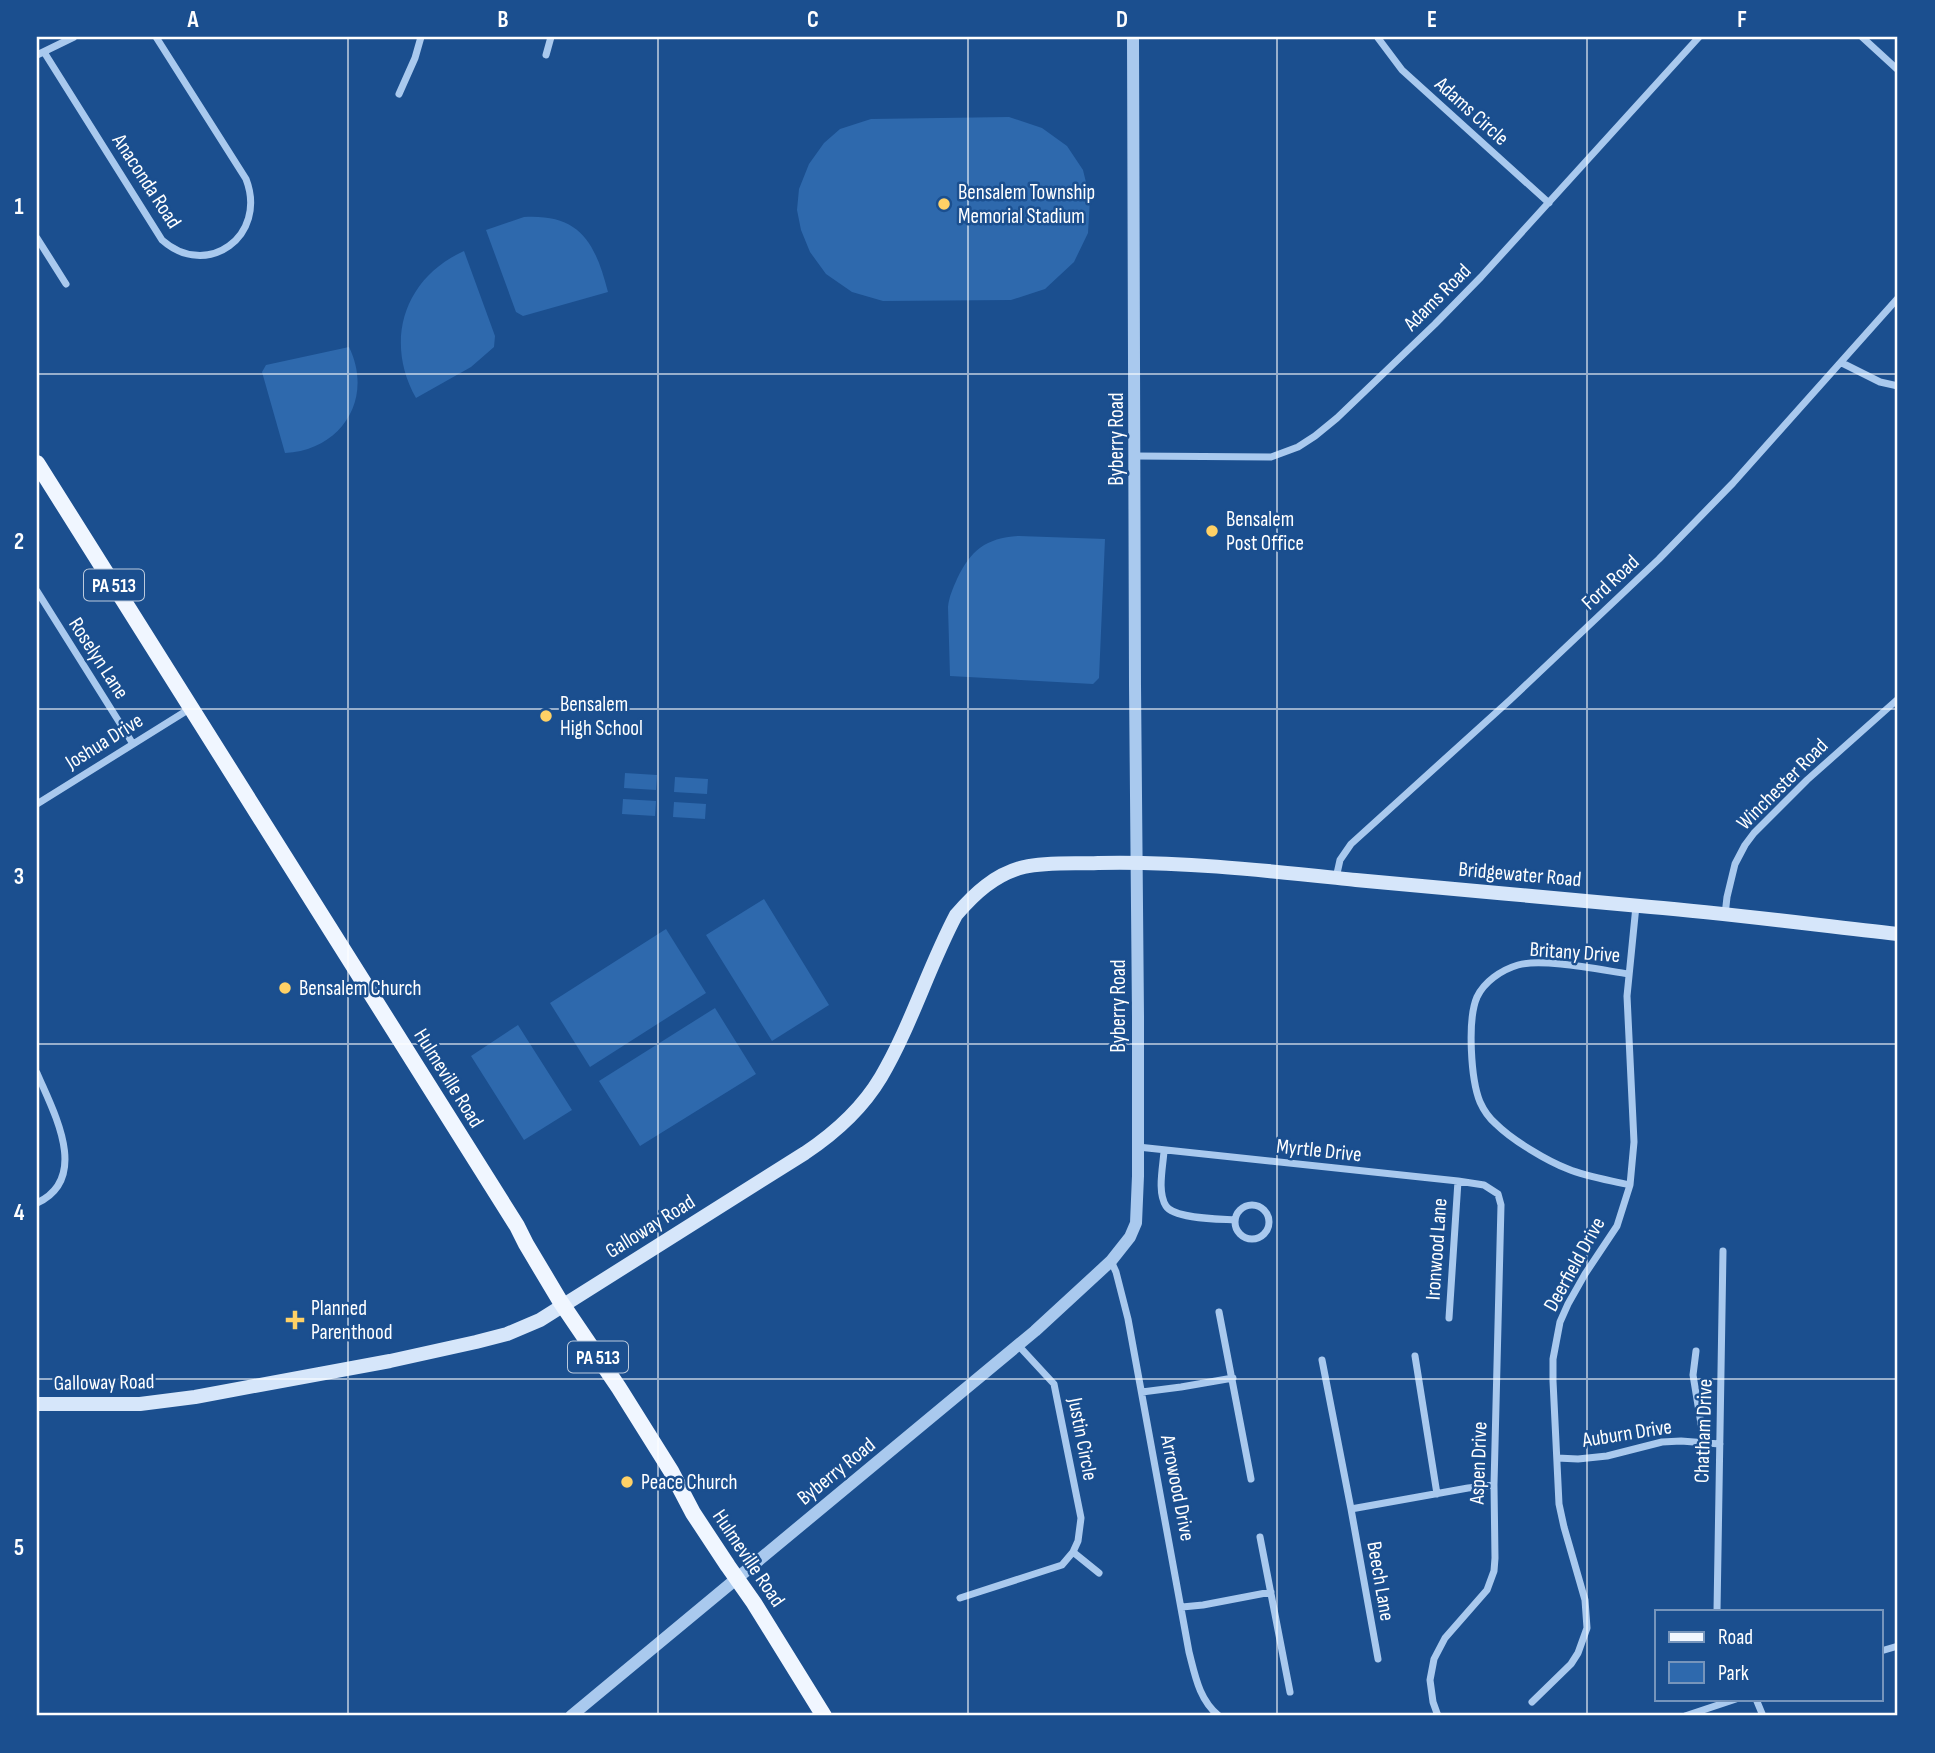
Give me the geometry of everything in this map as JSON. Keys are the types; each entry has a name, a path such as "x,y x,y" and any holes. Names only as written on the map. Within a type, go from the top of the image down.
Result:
{"main road":[{"name":"Hulmeville Road","path":"37,463 502,1202 564,1306 661,1455 693,1513 754,1603 824,1716"},
{"name":"Bridgewater Road","path":"1137,862 1211,866 1636,906 1898,934"},
{"name":"Galloway Road","path":"37,1404 163,1402 390,1361 524,1328 564,1306 805,1153 847,1120 880,1079 956,915 984,886 1023,867 1137,862"}],"street":[{"path":"40,54 74,37"},
{"name":"Anaconda Road","path":"40,54 162,240 186,254 216,252 233,243 246,227 252,206 250,189 156,37"},
{"path":"399,94 421,37"},
{"path":"546,54 551,37"},
{"name":"Byberry Road","path":"571,1716 1018,1345 1111,1261 1130,1237 1136,1223 1138,1147 1133,37"},
{"name":"Adams Road","path":"1135,456 1261,458 1298,447 1337,418 1481,277 1699,37"},
{"path":"1862,37 1898,70"},
{"name":"Adams Circle","path":"1378,38 1402,70 1549,203"},
{"path":"37,238 66,284"},
{"name":"Ford Road","path":"1336,878 1340,860 1351,844 1510,700 1659,559 1842,363 1898,298"},
{"path":"1842,363 1880,382 1898,386"},
{"name":"Roselyn Lane","path":"37,591 133,744"},
{"path":"37,612 46,606"},
{"name":"Winchester Road","path":"1725,915 1735,864 1754,833 1807,780 1898,699"},
{"name":"Joshua Drive","path":"37,804 191,708"},
{"name":"Deerfield Drive","path":"1532,1702 1571,1664 1587,1628 1585,1600 1559,1503 1553,1370 1560,1322 1576,1289 1617,1226 1630,1185 1634,1142 1627,996 1636,906"},
{"name":"Britany Drive","path":"1629,974 1535,963 1515,966 1496,976 1482,989 1473,1008 1471,1035 1479,1099 1488,1117 1497,1126 1518,1142 1566,1169 1630,1185"},
{"path":"37,1073 57,1121 66,1158 65,1168 57,1186 51,1194 37,1203"},
{"name":"Myrtle Drive","path":"1138,1147 1164,1154 1458,1181 1484,1185 1496,1192"},
{"path":"1164,1154 1162,1191 1166,1206 1183,1215 1236,1220"},
{"name":"Ironwood Lane","path":"1449,1318 1458,1181"},
{"name":"Aspen Drive","path":"1438,1716 1430,1680 1434,1659 1445,1638 1487,1590 1494,1571 1501,1205 1496,1192"},
{"path":"1255,1205 1266,1212 1269,1221 1264,1235 1254,1239 1239,1233 1236,1220 1243,1208 1255,1205"},
{"name":"Chatham Drive","path":"1717,1610 1723,1251"},
{"name":"Arrowood Drive","path":"1111,1261 1128,1319 1189,1652 1201,1693 1219,1716"},
{"path":"1219,1312 1251,1479"},
{"name":"Justin Circle","path":"1018,1345 1054,1384 1081,1518 1078,1541 1073,1552"},
{"name":"Auburn Drive","path":"1696,1351 1693,1375 1704,1442"},
{"path":"1415,1356 1437,1494"},
{"name":"Beech Lane","path":"1322,1360 1378,1660"},
{"path":"1142,1392 1233,1378"},
{"name":"Auburn Drive","path":"1557,1458 1607,1456 1662,1442 1720,1444"},
{"path":"1351,1509 1494,1485"},
{"path":"1260,1537 1290,1692"},
{"path":"960,1598 1062,1565 1073,1552 1099,1573"},
{"path":"1182,1607 1271,1592"},
{"path":"1685,1716 1733,1700"}],"green space":[{"name":"Bensalem Township Memorial Stadium","path":"1009,117 1042,128 1067,146 1083,170 1090,199 1088,233 1074,262 1045,289 1011,300 883,301 852,292 826,274 810,252 801,230 797,210 799,189 809,164 824,143 840,129 871,119"},
{"path":"524,217 559,220 572,226 590,246 608,292 523,316 516,312 486,230"},
{"path":"464,251 495,336 494,347 471,367 416,398 406,376 402,355 401,334 405,313 414,294 427,277 443,263"},
{"path":"349,347 356,366 358,385 348,418 337,432 323,442 305,450 285,453 262,372 266,365"},
{"path":"1019,536 1105,539 1099,678 1093,684 950,676 948,607 957,579 968,560 981,547 997,539"},
{"path":"625,773 657,775 656,790 624,788"},
{"path":"675,777 708,779 707,794 674,792"},
{"path":"623,799 656,801 655,816 622,814"},
{"path":"674,802 706,804 705,819 673,817"},
{"path":"764,899 829,1005 772,1041 706,935"},
{"path":"666,929 706,993 590,1067 550,1003"},
{"path":"715,1008 756,1074 640,1146 599,1081"},
{"path":"518,1025 572,1110 524,1140 471,1056"}],"place":[{"name":"Bensalem Township Memorial Stadium","path":"944,204"},
{"name":"Bensalem Post Office","path":"1212,531"},
{"name":"Bensalem High School","path":"546,716"},
{"name":"Bensalem Church","path":"285,988"},
{"name":"Planned Parenthood","path":"295,1320"},
{"name":"Peace Church","path":"627,1482"}]}
